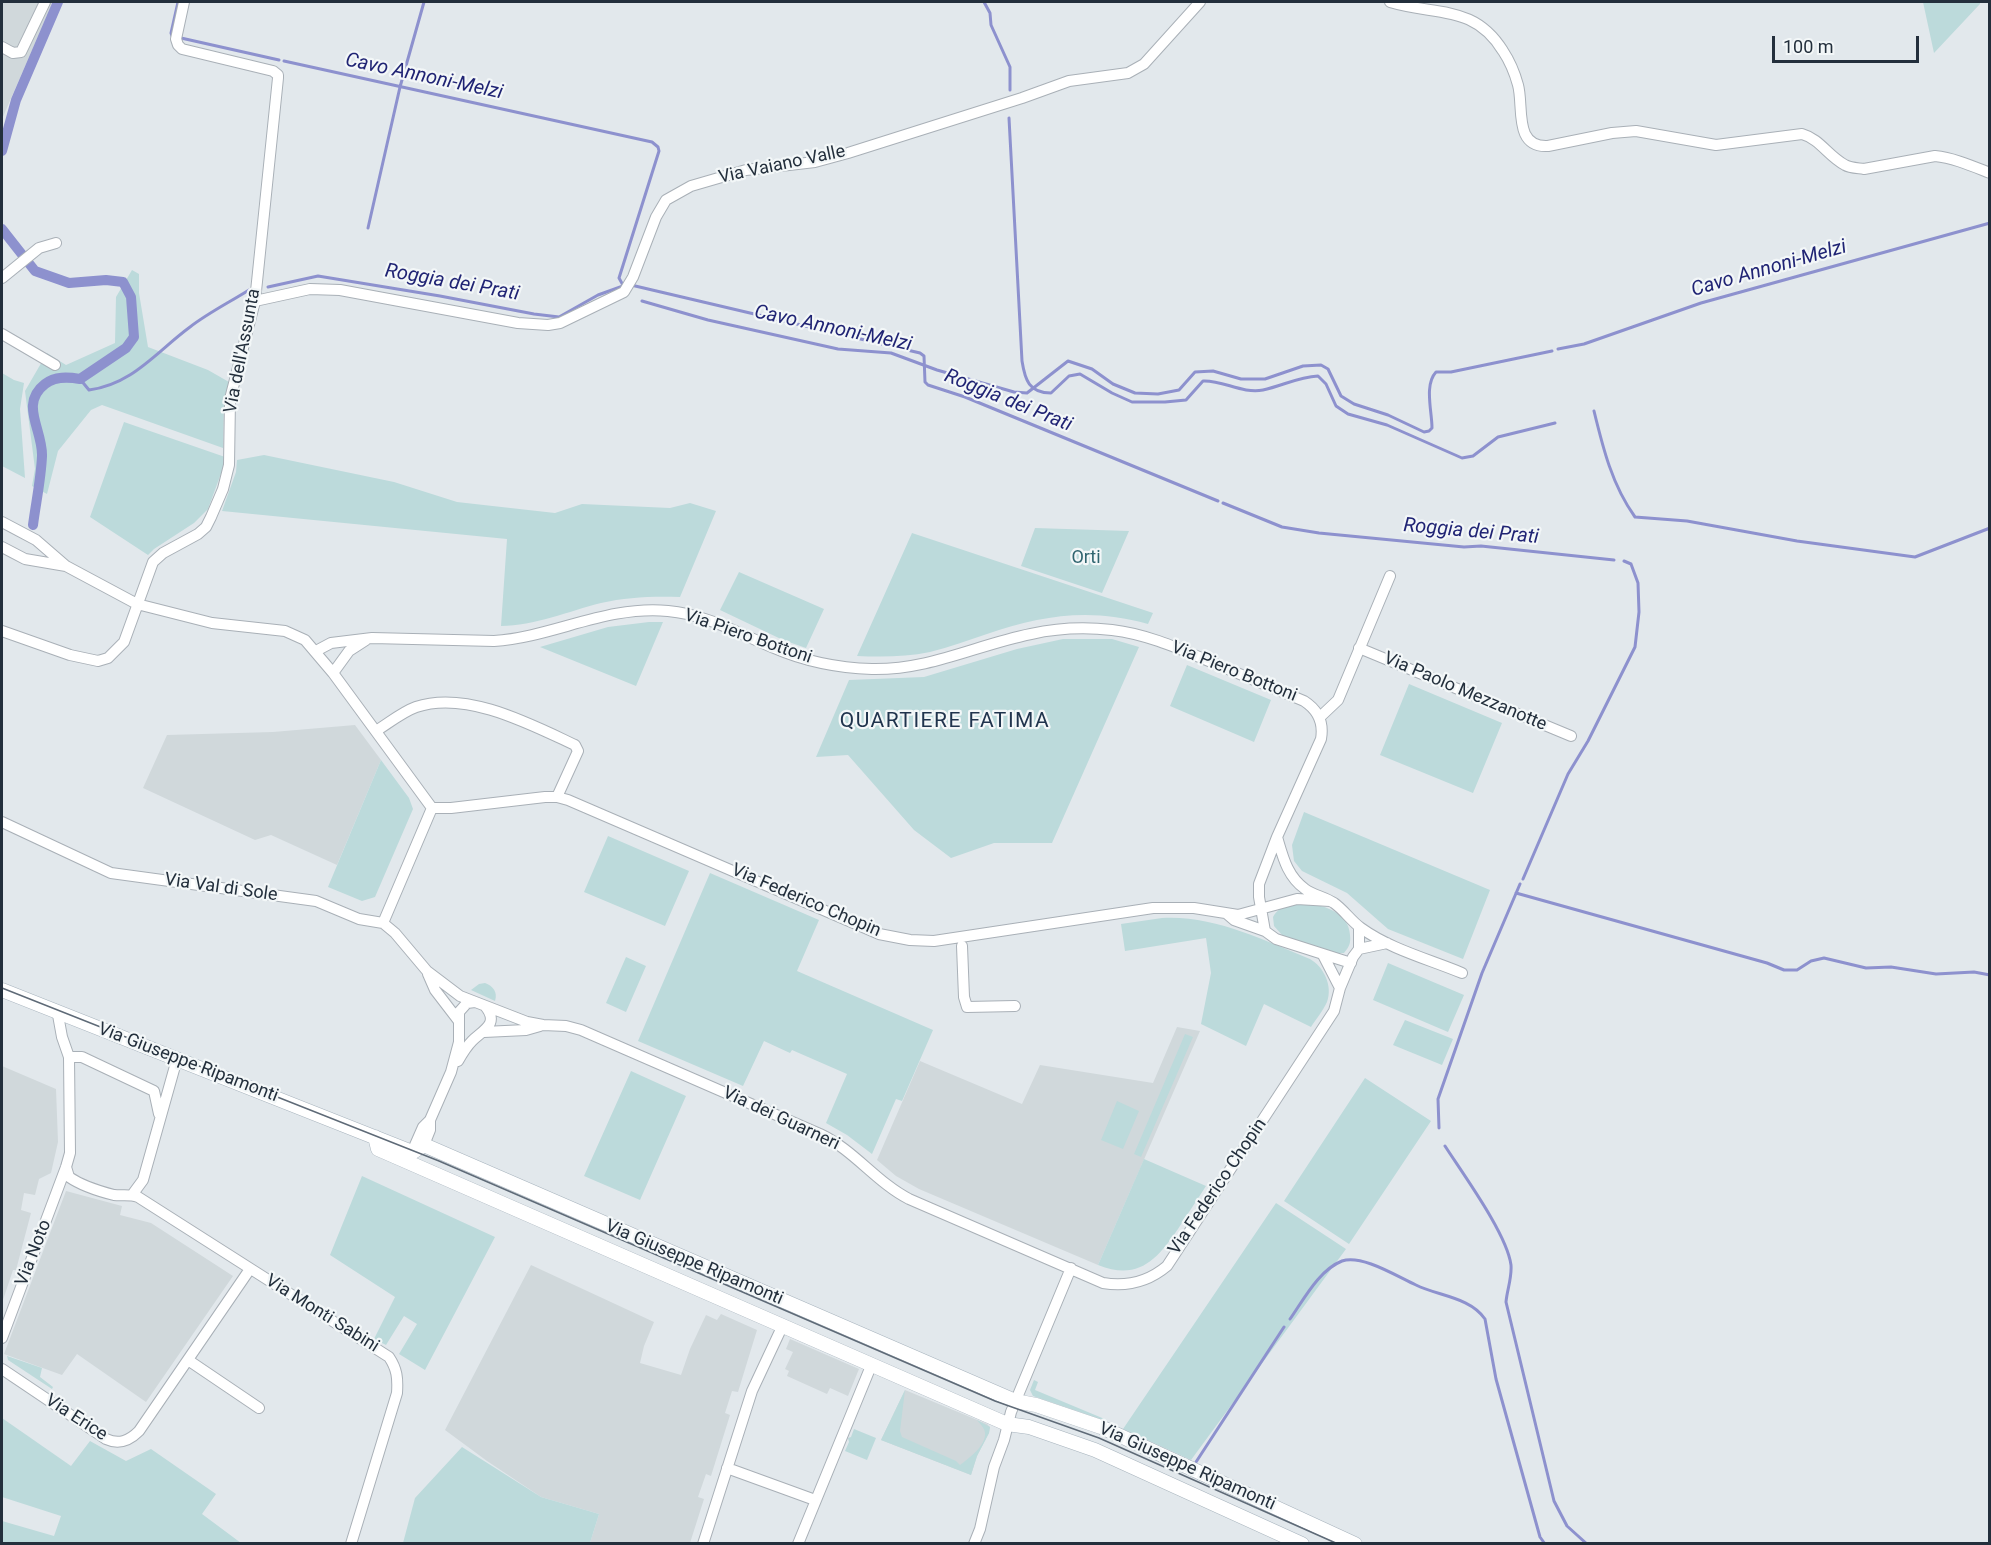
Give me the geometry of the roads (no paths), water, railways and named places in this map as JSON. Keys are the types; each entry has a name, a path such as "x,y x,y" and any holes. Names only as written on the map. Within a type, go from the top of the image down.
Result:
{"street":[{"path":"2,47 14,53 21,52 45,2"},
{"name":"Via dell'Assunta","path":"2,631 70,655 98,661 108,658 124,642 153,562 163,553 198,534 206,526 223,489 229,465 230,399 255,301 278,75 270,70 182,49 176,39 184,2"},
{"name":"Via Vaiano Valle","path":"255,301 310,289 340,290 518,323 549,325 560,323 624,292 633,278 656,217 666,200 691,186 746,170 815,162 1008,103 1069,81 1128,73 1144,64 1200,2"},
{"path":"1390,2 1469,18 1486,29 1504,53 1518,84 1522,128 1526,137 1536,145 1548,146 1630,131 1716,145 1802,134 1810,136 1844,165 1852,168 1864,169 1935,156 1956,160 1989,173"},
{"path":"2,278 31,254 45,245 56,243"},
{"path":"2,334 55,365"},
{"path":"2,522 36,540 66,566 137,604 212,623 285,631 305,640 333,673 432,808 383,922 427,971 451,990 480,1004 489,1011 490,1019 489,1026 467,1046 451,1072 430,1120 423,1127 414,1156"},
{"path":"2,547 25,559 66,566"},
{"path":"1265,931 1259,884 1277,837 1321,739 1320,717 1338,700 1390,576"},
{"name":"Via Piero Bottoni","path":"316,651 330,643 370,638 512,640 605,615 627,611 668,611 705,619 793,655 846,667 872,669 914,667 1018,637 1053,630 1073,628 1113,630 1150,639 1197,656 1304,701 1320,717"},
{"path":"333,673 349,651 370,638"},
{"name":"Via Paolo Mezzanotte","path":"1359,648 1571,736"},
{"path":"376,731 406,711 426,704 446,701 481,706 575,745 578,751 557,797"},
{"name":"Via Federico Chopin","path":"432,808 557,797 879,934 910,940 934,941 1166,907 1194,908 1238,915 1264,910 1297,899 1330,901"},
{"name":"Via Val di Sole","path":"2,822 111,873 316,901 359,919 383,922"},
{"path":"1277,837 1285,865 1292,877 1305,888 1342,909 1359,927 1387,943 1462,973"},
{"name":"Via Federico Chopin","path":"1071,1268 1103,1283 1125,1285 1150,1278 1167,1266 1329,1020 1337,1002 1340,987 1351,963 1276,939 1265,931 1234,920 1227,914"},
{"path":"1351,963 1359,948 1359,927"},
{"path":"1359,948 1387,943"},
{"path":"962,946 964,997 967,1007 1015,1006"},
{"path":"1323,955 1340,987"},
{"path":"427,971 435,990 459,1024 468,1034 482,1033"},
{"name":"Via Giuseppe Ripamonti","path":"2,990 375,1137 378,1149 414,1156 1015,1401 1101,1427 1355,1544"},
{"path":"451,1072 458,1047 461,1008 467,1004 480,1004"},
{"name":"Via dei Guarneri","path":"480,1004 527,1022 581,1030 820,1134 849,1151 882,1182 903,1196 1071,1268"},
{"name":"Via Noto","path":"2,1338 66,1167 70,1150 69,1057 58,1015 54,1011"},
{"name":"Via dei Guarneri","path":"482,1033 526,1030 543,1025"},
{"path":"69,1057 82,1058 154,1091 160,1116"},
{"path":"66,1167 69,1178 78,1184 116,1195 132,1195 143,1180 177,1059"},
{"name":"Via Giuseppe Ripamonti","path":"414,1156 871,1366 1007,1424 1029,1427 1095,1450 1302,1544"},
{"name":"Via Monti Sabini","path":"132,1195 389,1356 398,1377 397,1393 351,1544"},
{"path":"974,1544 980,1529 994,1467 1015,1401 1071,1268"},
{"name":"Via Monti Sabini","path":"188,1360 250,1269"},
{"path":"703,1544 752,1392 782,1327"},
{"path":"188,1360 259,1408"},
{"name":"Via Erice","path":"2,1369 101,1437 119,1442 131,1438 139,1431 188,1360"},
{"path":"798,1544 871,1366"},
{"path":"727,1468 816,1500"}],"waterway":[{"path":"2,151 16,100 58,2"},
{"name":"Cavo Annoni-Melzi","path":"172,36 178,2"},
{"path":"368,228 400,87 424,2"},
{"path":"984,2 990,13 991,25 1010,67 1010,90"},
{"name":"Cavo Annoni-Melzi","path":"181,38 279,60"},
{"name":"Cavo Annoni-Melzi","path":"284,61 652,142 659,151 619,278 624,287"},
{"path":"1009,118 1022,361 1029,384 1038,391 1051,393 1069,376 1080,374 1132,402 1165,402 1186,400 1203,381 1255,391 1318,376 1326,384 1336,406 1348,414 1387,425 1462,458 1473,456 1498,437 1555,423"},
{"name":"Cavo Annoni-Melzi","path":"1558,349 1584,344 1701,303 1990,223"},
{"path":"2,229 35,271 69,283 106,280 123,282 131,297 134,337 126,348 80,379 62,378 49,381 37,392 33,409 42,456 33,525"},
{"name":"Roggia dei Prati","path":"268,287 318,276 559,317 598,295 623,286"},
{"name":"Roggia dei Prati","path":"631,285 920,353 924,356 925,382 928,385 965,397 1218,501"},
{"name":"Roggia dei Prati","path":"80,379 89,390 119,381 143,366 197,322 249,290"},
{"name":"Cavo Annoni-Melzi","path":"642,301 708,320 838,349 891,353 937,370 1014,392 1027,393 1068,361 1092,369 1113,384 1135,393 1158,394 1179,390 1195,372 1213,371 1241,379 1265,379 1303,366 1321,365 1328,369 1341,396 1354,404 1388,415 1424,432 1432,428 1429,391 1432,377 1436,372 1451,372 1552,351"},
{"path":"1594,411 1614,479 1635,517 1687,521 1797,541 1915,557 1990,528"},
{"name":"Roggia dei Prati","path":"1223,503 1282,527 1319,533 1464,547 1481,546 1614,560"},
{"name":"Roggia dei Prati","path":"1523,879 1568,774 1588,741 1635,647 1639,612 1638,583 1631,564 1624,561"},
{"path":"1439,1128 1438,1099 1482,973 1520,884"},
{"path":"1516,893 1767,963 1784,970 1797,970 1811,961 1824,958 1866,968 1891,967 1936,974 1974,972 1990,975"},
{"path":"1445,1146 1483,1204 1508,1252 1511,1270 1506,1302 1554,1501 1567,1526 1587,1544"},
{"path":"1290,1319 1326,1271 1342,1261 1350,1260 1380,1267 1425,1289 1462,1301 1479,1312 1485,1319 1496,1379 1540,1537 1545,1544"},
{"path":"1196,1462 1284,1327"}],"tram line":[{"path":"2,988 439,1161 995,1401 1099,1438 1338,1544"}],"district":[{"name":"QUARTIERE FATIMA","path":"945,722"}],"park label":[{"name":"Orti","path":"1086,558"}]}
